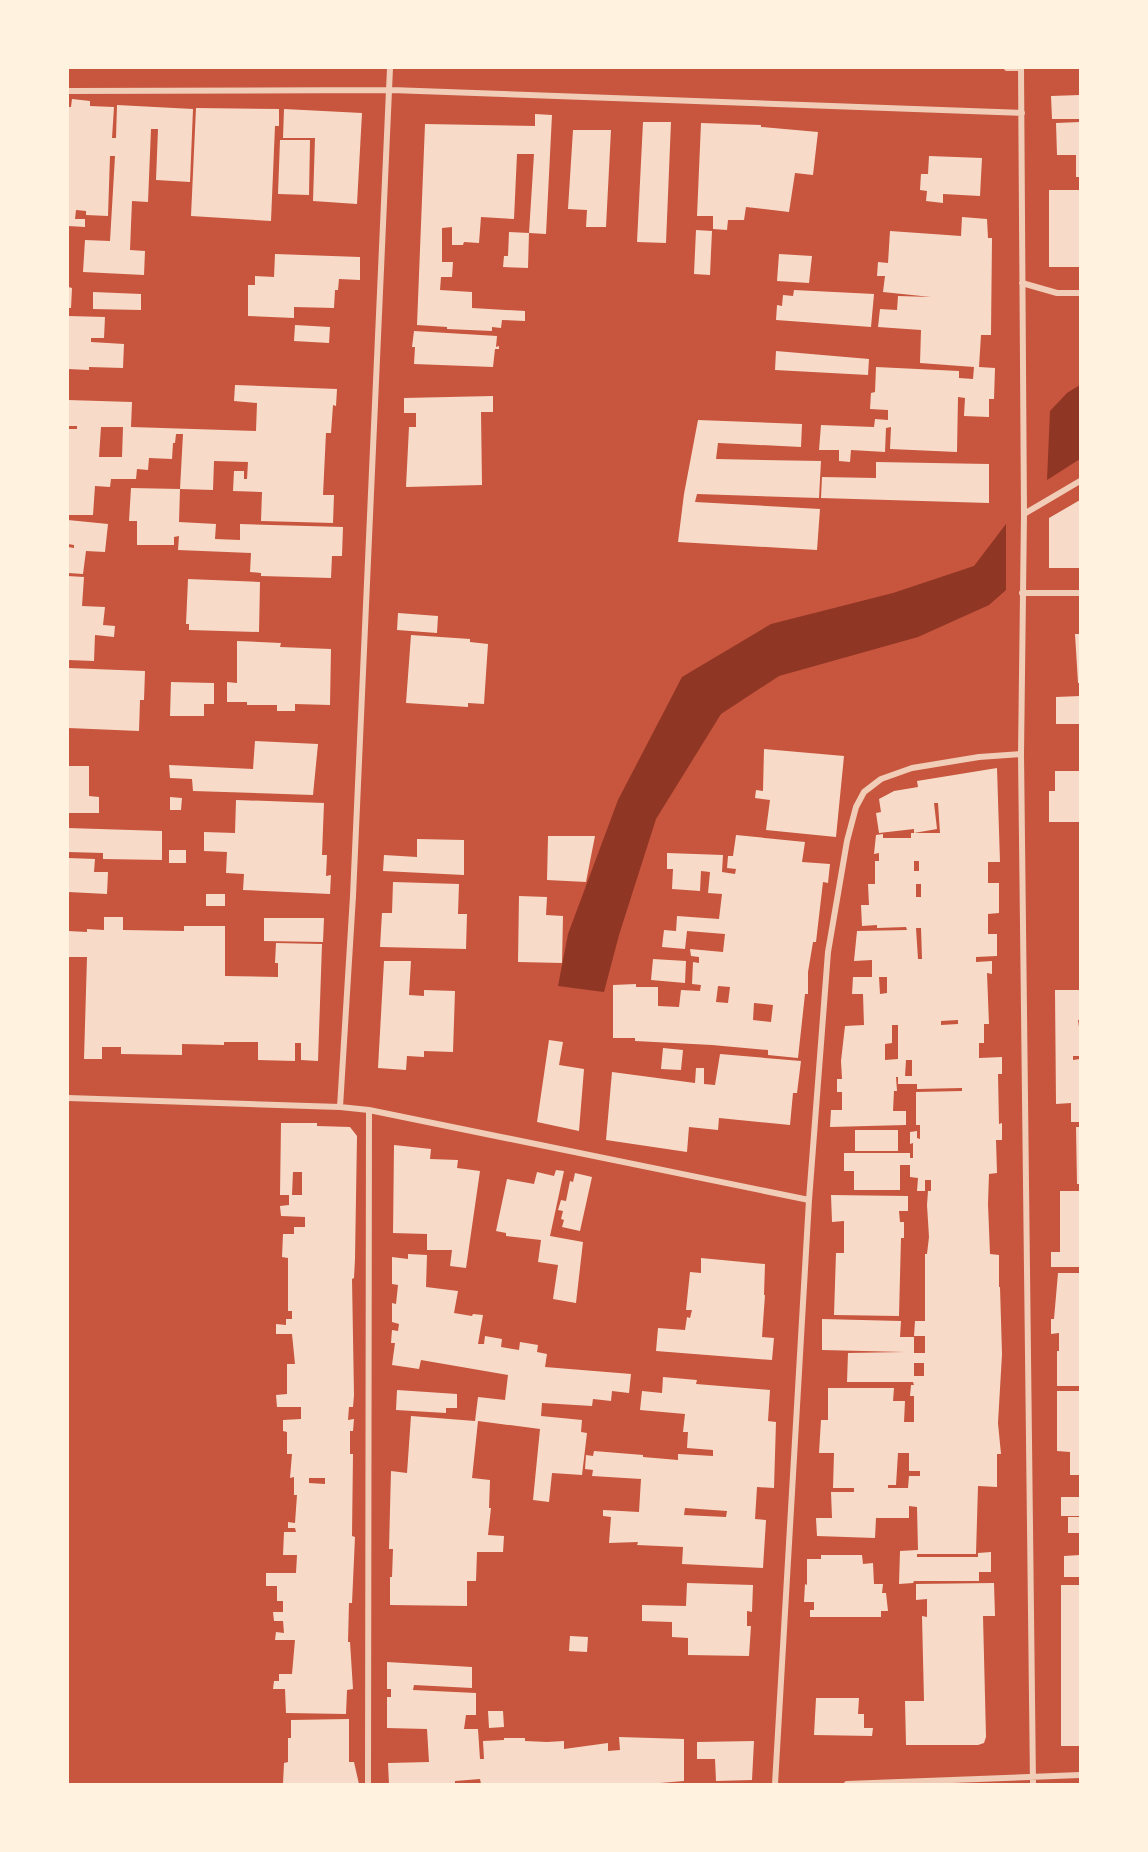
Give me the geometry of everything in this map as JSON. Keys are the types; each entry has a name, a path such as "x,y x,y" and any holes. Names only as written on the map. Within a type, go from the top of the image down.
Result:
{"street":[{"path":"340,1107 353,896 391,90 390,68"},
{"path":"1008,68 1021,68 1022,114 1024,514 1021,754 1033,1785"},
{"path":"68,91 391,90 1022,114"},
{"path":"1022,283 1057,293 1080,293"},
{"path":"1024,514 1080,481"},
{"path":"1022,594 1080,593"},
{"path":"775,1785 810,1200 828,952 847,841 856,807 864,792 881,779 912,768 1021,754"},
{"path":"68,1098 340,1107 369,1110 810,1200"},
{"path":"368,1785 369,1110"},
{"path":"847,1785 1080,1774"}],"shaded area":[{"path":"1080,385 1080,459 1047,480 1050,411 1067,393"},
{"path":"1006,524 1006,590 989,605 918,637 779,676 721,714 656,819 619,935 604,992 558,986 568,934 618,800 682,677 771,624 893,593 974,566"}],"building":[{"path":"1080,95 1080,119 1052,119 1051,96"},
{"path":"72,99 90,101 90,106 114,107 112,138 116,138 117,105 193,109 190,182 156,180 158,129 151,129 148,202 132,201 130,250 145,251 144,275 83,272 85,240 110,241 115,156 110,156 108,216 86,215 86,211 76,210 75,219 85,219 85,227 68,226 68,107 71,107"},
{"path":"196,108 279,109 279,126 275,126 271,221 191,216"},
{"path":"284,109 362,113 357,204 313,201 315,138 283,138"},
{"path":"535,114 552,115 546,234 529,233 534,154 517,154 514,219 481,217 479,243 464,242 463,245 452,245 452,227 442,228 442,262 453,262 452,277 441,277 440,290 472,292 472,308 525,311 525,321 502,320 501,328 492,327 492,331 417,325 425,124 535,126"},
{"path":"643,122 671,122 666,243 637,242"},
{"path":"1080,122 1080,177 1076,177 1076,155 1057,155 1056,123"},
{"path":"701,123 761,125 761,127 818,132 813,175 795,173 789,212 746,207 744,220 728,220 727,230 713,229 713,216 697,216"},
{"path":"573,130 611,130 606,227 586,227 587,210 568,209"},
{"path":"280,140 310,140 309,195 278,194"},
{"path":"929,156 982,158 980,196 943,194 943,203 926,201 927,191 920,190 921,174 928,174"},
{"path":"1049,190 1080,190 1080,267 1049,267"},
{"path":"962,217 987,219 988,238 992,238 991,335 981,335 979,367 995,368 994,399 989,399 989,417 964,416 965,398 958,397 957,452 890,449 891,427 886,428 885,452 851,450 850,462 839,461 839,450 819,450 821,425 874,427 875,419 888,420 888,410 870,409 871,393 875,392 876,367 959,371 959,378 973,379 974,367 920,363 921,330 878,327 880,309 897,310 898,296 931,297 883,292 885,276 877,276 878,262 888,263 890,231 961,236"},
{"path":"696,230 712,231 710,275 694,274"},
{"path":"509,232 529,233 528,268 503,267 504,256 508,256"},
{"path":"275,254 360,257 360,280 339,279 338,290 335,290 334,308 294,307 294,318 248,316 248,285 255,285 255,276 274,277"},
{"path":"779,254 812,256 809,283 777,281"},
{"path":"68,287 72,288 71,308 68,308"},
{"path":"794,290 874,294 871,327 776,320 777,305 782,306 783,295 793,296"},
{"path":"93,292 141,294 141,310 93,309"},
{"path":"68,316 105,317 104,338 91,338 91,342 124,344 123,368 68,369"},
{"path":"295,325 330,327 329,343 294,341"},
{"path":"414,331 497,336 496,347 499,346 499,349 495,349 493,367 414,364 415,347 412,347"},
{"path":"776,351 869,359 868,375 775,370"},
{"path":"235,385 337,389 336,406 333,405 331,433 326,433 323,495 334,495 333,523 261,521 262,492 233,491 234,471 244,471 244,479 247,479 248,462 214,461 213,490 180,489 183,434 176,434 172,459 149,458 148,470 137,469 136,479 111,479 110,487 95,486 93,515 68,515 68,429 77,429 77,426 68,426 68,400 132,402 131,427 256,431 257,403 234,401","holes":["101,427 123,427 122,457 99,457"]},
{"path":"493,396 493,412 481,412 482,485 406,487 409,427 416,427 416,413 404,413 404,398"},
{"path":"698,420 802,424 801,447 718,443 716,459 821,461 819,498 697,494 695,502 820,509 817,550 678,542 684,494"},
{"path":"876,462 989,464 989,503 821,498 822,477 876,478"},
{"path":"131,488 180,489 179,522 216,524 215,539 240,540 240,524 343,527 342,556 332,556 331,578 261,576 261,573 250,572 251,553 178,550 179,536 174,537 174,545 137,545 137,521 129,521"},
{"path":"1080,500 1080,568 1049,568 1049,518"},
{"path":"68,520 108,524 105,552 86,551 83,574 68,573 68,547 74,548 74,545 68,544"},
{"path":"68,576 84,577 82,606 105,607 103,625 115,626 114,637 95,635 94,661 68,660"},
{"path":"188,579 260,582 259,632 189,630 189,624 186,624"},
{"path":"398,613 438,616 437,633 397,630"},
{"path":"1075,634 1080,634 1080,683 1078,683"},
{"path":"411,635 470,639 470,642 488,644 484,704 468,703 468,707 406,703"},
{"path":"237,641 281,643 280,647 331,649 330,705 295,704 295,711 277,711 277,705 227,702 227,682 237,683"},
{"path":"68,668 145,671 144,700 140,700 139,731 68,728"},
{"path":"171,682 214,683 214,704 204,704 204,716 170,716"},
{"path":"1080,696 1080,724 1056,724 1056,697"},
{"path":"255,741 318,744 313,795 193,791 192,779 170,778 169,765 253,769"},
{"path":"764,749 844,756 836,837 766,830 770,800 755,798 756,790 763,791"},
{"path":"68,766 89,766 89,796 99,797 99,813 68,813"},
{"path":"997,768 1000,862 988,862 988,883 999,883 999,913 988,914 988,934 997,934 997,956 976,957 976,962 992,961 992,974 987,973 989,1024 984,1024 984,1043 979,1043 979,1058 1002,1057 1002,1074 998,1074 999,1124 1002,1123 1002,1140 996,1140 997,1173 989,1174 988,1204 990,1254 999,1255 1002,1354 998,1423 1001,1454 997,1454 997,1487 978,1486 976,1554 917,1554 917,1557 978,1557 978,1553 991,1552 991,1572 979,1572 979,1581 914,1581 899,1584 900,1551 918,1550 917,1507 909,1506 909,1518 876,1518 875,1538 817,1536 816,1518 832,1518 831,1492 854,1492 854,1488 833,1488 834,1453 819,1453 821,1420 828,1420 828,1388 894,1388 893,1401 905,1401 904,1422 914,1422 914,1396 910,1396 913,1382 847,1382 848,1353 905,1352 822,1350 822,1319 901,1321 900,1337 914,1337 914,1353 925,1353 925,1336 914,1336 915,1321 925,1321 925,1254 927,1254 929,1237 927,1205 931,1180 925,1180 925,1191 917,1191 918,1178 910,1177 910,1165 900,1165 900,1190 854,1190 854,1171 844,1171 844,1153 910,1153 910,1158 913,1158 910,1132 917,1131 917,1138 920,1139 920,1125 916,1125 916,1092 962,1091 962,1088 917,1089 917,1084 898,1084 898,1077 896,1077 897,1091 894,1091 893,1111 906,1111 906,1125 830,1127 831,1110 842,1110 842,1092 837,1092 837,1079 842,1079 841,1061 845,1026 864,1025 863,994 852,994 853,977 872,977 872,960 854,961 857,931 907,930 906,927 862,926 861,905 869,905 868,884 875,884 875,861 879,861 879,853 874,854 876,835 883,834 883,838 911,838 911,833 914,833 914,829 879,833 876,813 881,812 879,799 894,791 918,787 917,781","holes":["934,803 938,803 940,833 914,833 937,829","914,861 919,861 919,871 914,871","916,884 921,884 921,897 916,897","916,928 921,928 922,959 918,959","879,977 887,977 887,993 880,994","958,1020 958,1024 941,1025 941,1021","892,1025 898,1025 898,1059 885,1060 885,1044 892,1043","906,1060 912,1060 912,1076 905,1076","914,1363 924,1363 924,1376 914,1376","898,1453 909,1453 909,1471 920,1471 920,1476 909,1476 908,1488 888,1488 888,1485 896,1485"]},
{"path":"1055,771 1080,771 1080,822 1049,822 1049,791 1055,791"},
{"path":"170,797 182,798 181,810 170,810"},
{"path":"236,800 324,803 322,855 327,855 326,876 331,875 330,894 243,890 244,874 226,873 227,852 204,851 204,832 235,833"},
{"path":"68,828 162,831 162,860 103,859 103,853 68,852"},
{"path":"736,835 805,842 802,862 830,864 828,883 823,882 816,942 813,942 808,972 808,994 805,994 798,1058 768,1055 768,1050 613,1038 613,985 636,984 636,987 658,987 658,1006 679,1007 681,990 700,991 701,985 692,984 693,962 699,963 699,957 691,956 690,949 723,952 725,934 687,931 685,949 662,947 664,930 676,931 677,916 719,919 722,894 708,893 710,872 701,871 700,891 672,889 673,869 667,869 667,853 723,855 722,872 735,874 736,869 727,868 728,856 733,856","holes":["718,986 730,987 728,1003 716,1002","754,1003 773,1005 771,1022 753,1020"]},
{"path":"548,836 595,836 586,882 547,880"},
{"path":"417,839 464,840 464,875 383,871 384,855 417,857"},
{"path":"169,850 186,850 186,863 169,863"},
{"path":"68,858 95,859 94,872 108,872 107,894 68,892"},
{"path":"393,882 459,884 458,914 467,914 466,949 380,947 382,913 392,913"},
{"path":"206,894 225,894 225,906 206,906"},
{"path":"519,896 547,897 546,915 563,916 562,963 518,962"},
{"path":"104,917 123,917 123,930 184,931 184,926 225,926 225,976 278,977 278,963 275,963 276,943 322,944 318,1061 301,1060 301,1043 295,1043 295,1061 258,1060 258,1042 224,1042 224,1045 182,1044 182,1055 121,1054 121,1047 102,1047 102,1059 84,1059 87,957 68,957 68,931 104,930"},
{"path":"264,918 324,918 323,942 264,941"},
{"path":"653,959 686,961 685,983 651,980"},
{"path":"384,961 411,961 409,995 424,996 424,990 455,991 453,1052 424,1051 424,1057 407,1056 406,1070 378,1068"},
{"path":"1055,990 1080,990 1080,1020 1078,1020 1080,1056 1073,1056 1073,1060 1080,1059 1080,1122 1071,1122 1071,1103 1056,1104"},
{"path":"549,1040 563,1042 559,1065 584,1069 579,1131 537,1122"},
{"path":"663,1048 683,1050 681,1070 661,1069"},
{"path":"720,1054 801,1061 797,1093 793,1093 790,1125 719,1118 718,1130 689,1127 687,1152 606,1140 612,1072 695,1083 696,1068 704,1068 704,1084 715,1085"},
{"path":"281,1123 317,1123 317,1126 350,1127 357,1136 355,1259 354,1278 352,1279 354,1395 353,1407 349,1407 348,1420 354,1419 353,1431 350,1431 350,1454 353,1454 352,1536 355,1537 348,1642 350,1642 353,1689 347,1690 346,1714 286,1713 285,1689 273,1689 274,1681 279,1681 279,1674 292,1674 295,1640 275,1640 276,1632 284,1633 283,1621 274,1621 273,1612 283,1612 283,1601 277,1601 277,1586 266,1586 266,1573 296,1573 297,1555 283,1555 284,1532 296,1532 295,1528 288,1528 288,1522 295,1523 297,1495 294,1495 294,1477 290,1478 292,1454 287,1454 287,1432 283,1431 283,1420 301,1419 301,1407 277,1407 276,1395 287,1394 287,1364 295,1364 292,1334 276,1334 276,1324 286,1325 286,1319 292,1319 292,1311 288,1311 288,1258 282,1257 283,1234 294,1234 294,1227 305,1227 305,1217 281,1216 280,1206 289,1205 289,1195 280,1195","holes":["293,1172 302,1172 302,1195 292,1195","309,1478 325,1478 325,1484 309,1483"]},
{"path":"1076,1127 1080,1127 1080,1184 1077,1184"},
{"path":"855,1130 898,1130 898,1151 855,1151"},
{"path":"394,1145 431,1149 430,1159 458,1160 457,1168 480,1171 466,1268 450,1266 452,1250 427,1250 427,1234 393,1233"},
{"path":"556,1170 564,1171 550,1236 583,1242 576,1303 553,1299 558,1265 538,1262 541,1240 506,1236 506,1233 496,1231 507,1179 534,1184 537,1172 554,1176"},
{"path":"575,1173 592,1177 580,1231 562,1227 563,1211 558,1210 561,1200 566,1201 570,1181 573,1182"},
{"path":"1060,1191 1080,1191 1080,1267 1051,1267 1051,1252 1060,1252"},
{"path":"831,1195 908,1196 908,1211 899,1211 900,1222 904,1222 904,1238 901,1238 899,1316 834,1315 836,1253 844,1253 844,1221 832,1222"},
{"path":"408,1254 427,1255 426,1287 458,1291 454,1313 483,1315 478,1344 484,1344 485,1336 502,1339 501,1347 519,1350 520,1342 538,1345 537,1352 547,1354 545,1367 631,1374 629,1393 612,1391 611,1401 593,1399 592,1406 542,1403 541,1416 582,1420 581,1432 587,1433 582,1475 552,1473 549,1502 533,1500 540,1429 478,1421 472,1478 490,1480 489,1508 491,1508 488,1535 504,1536 503,1552 477,1552 476,1581 467,1581 467,1606 390,1605 393,1549 389,1549 391,1471 407,1473 411,1416 475,1421 478,1397 505,1400 508,1375 421,1360 419,1369 392,1365 395,1343 391,1343 392,1330 398,1331 399,1324 392,1322 392,1303 396,1304 398,1285 392,1284 392,1257 408,1259"},
{"path":"701,1258 765,1264 762,1337 774,1338 772,1360 656,1351 658,1328 685,1330 687,1317 690,1318 692,1310 686,1310 690,1272 701,1273"},
{"path":"1058,1273 1080,1273 1080,1386 1057,1386 1059,1333 1051,1334 1051,1319 1054,1319"},
{"path":"663,1377 697,1380 696,1384 770,1390 768,1421 776,1422 774,1488 757,1487 755,1519 766,1520 763,1568 682,1564 683,1547 637,1545 638,1542 609,1543 611,1517 603,1516 603,1510 639,1512 641,1479 592,1476 593,1470 585,1469 586,1455 593,1456 594,1451 678,1460 678,1454 713,1456 713,1450 687,1448 688,1432 683,1432 685,1414 640,1410 642,1391 662,1393","holes":["685,1508 727,1511 726,1517 684,1515"]},
{"path":"397,1390 457,1394 457,1408 446,1408 446,1413 396,1410"},
{"path":"1057,1391 1080,1391 1080,1475 1070,1475 1070,1452 1057,1451"},
{"path":"1061,1497 1080,1497 1080,1516 1061,1516"},
{"path":"1068,1517 1080,1517 1080,1533 1068,1533"},
{"path":"821,1555 862,1555 863,1564 873,1563 874,1584 883,1584 882,1593 886,1593 888,1611 881,1611 881,1617 810,1617 810,1610 814,1610 814,1602 804,1602 805,1584 807,1585 807,1559 821,1559"},
{"path":"1080,1555 1080,1577 1064,1577 1064,1556"},
{"path":"687,1583 753,1585 752,1612 747,1611 747,1626 751,1626 749,1656 688,1655 688,1638 672,1637 672,1622 642,1621 642,1605 686,1606"},
{"path":"994,1583 995,1616 983,1616 986,1737 984,1743 978,1745 906,1745 905,1701 924,1701 922,1616 927,1617 927,1599 916,1600 916,1584"},
{"path":"1061,1585 1080,1585 1080,1746 1061,1746"},
{"path":"570,1636 588,1637 587,1652 569,1651"},
{"path":"387,1662 472,1667 472,1688 414,1685 413,1690 476,1693 476,1715 466,1715 464,1729 478,1729 480,1759 484,1759 483,1741 504,1740 504,1738 525,1738 525,1741 564,1741 564,1749 608,1743 608,1751 620,1750 619,1737 684,1739 684,1781 648,1784 481,1784 480,1779 455,1781 455,1784 389,1784 388,1763 429,1762 427,1729 387,1728 387,1697 391,1697 391,1689 387,1689"},
{"path":"816,1698 859,1698 858,1714 864,1714 864,1728 873,1728 872,1736 814,1735"},
{"path":"488,1711 503,1711 504,1727 489,1728"},
{"path":"349,1719 349,1762 354,1762 359,1784 283,1784 284,1763 288,1762 288,1738 291,1738 291,1720"},
{"path":"754,1741 752,1780 716,1781 715,1759 697,1759 697,1742"}]}
